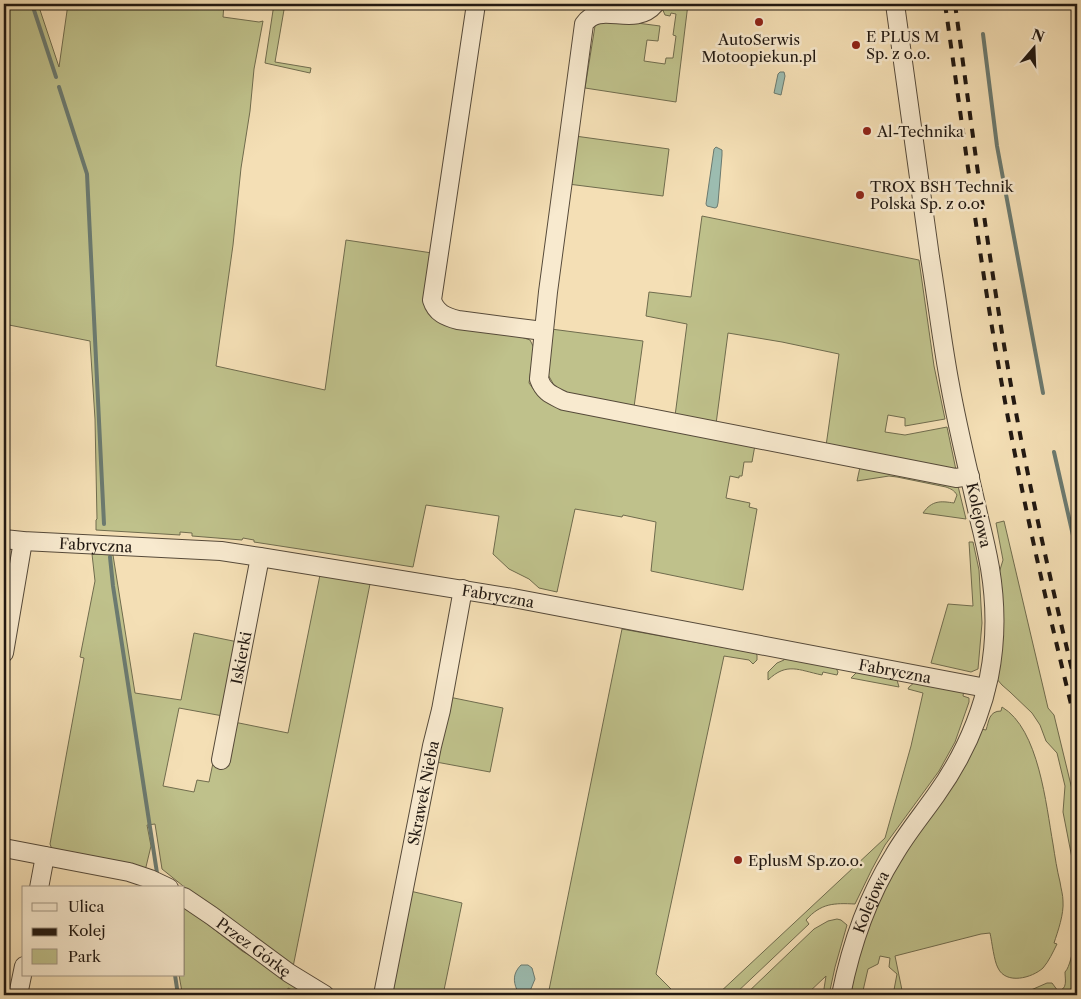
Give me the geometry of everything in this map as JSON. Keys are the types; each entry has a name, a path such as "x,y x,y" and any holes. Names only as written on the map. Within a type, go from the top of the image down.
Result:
{"street":[{"path":"476,4 432,300 434,306 447,317 543,332"},
{"path":"655,4 645,12 597,10 592,12 584,24 543,332 539,379 542,386 549,394 564,401 956,478 970,476"},
{"name":"Kolejowa","path":"841,995 854,942 873,893 896,851 954,768 972,731 986,688 994,636 994,605 990,568 952,394 942,335 918,177 895,4"},
{"name":"Fabryczna","path":"4,539 212,551 260,557 463,590 986,688"},
{"path":"4,653 23,541"},
{"name":"Iskierki","path":"221,760 260,557"},
{"name":"Skrawek Nieba","path":"383,995 432,746 441,710 463,590"},
{"path":"4,848 129,872 165,886"},
{"path":"39,886 45,856"},
{"name":"Przez Górkę","path":"185,898 289,973 325,995"},
{"path":"18,995 22,976"}],"green space":[{"path":"4,4 38,4 59,67 68,4 224,4 223,17 263,21 254,69 233,245 216,366 325,390 346,240 432,253 428,305 530,340 534,348 529,383 537,394 549,402 755,445 752,462 744,462 742,476 739,476 739,478 730,476 726,498 750,503 749,507 757,509 743,590 651,571 656,522 623,515 622,517 575,509 557,592 539,588 529,579 509,569 493,554 499,516 426,505 413,567 254,542 254,540 243,538 242,540 192,536 192,533 180,532 180,535 96,530 95,419 90,341 4,324"},
{"path":"274,4 285,4 275,62 311,68 310,73 265,63"},
{"path":"662,4 688,4 676,102 585,88 595,26 607,19 660,26 658,41 647,40 644,61 665,64 666,58 673,58 676,36 673,35 676,14 665,15"},
{"path":"575,136 669,149 663,196 568,184"},
{"path":"702,216 919,260 934,366 945,419 905,426 905,418 888,415 885,432 905,435 947,427 956,470 826,446 839,354 782,342 728,333 716,424 675,416 687,324 646,316 649,292 691,297"},
{"path":"551,329 643,341 634,407 563,392 555,387 546,371"},
{"path":"860,467 958,486 966,519 923,513 937,502 954,503 957,495 951,489 889,476 857,481"},
{"path":"1004,521 1048,708 1054,715 1077,810 1077,884 1063,812 1065,786 1057,753 1046,741 1040,725 1032,713 996,678 1002,589 999,573 1003,560 996,523"},
{"path":"969,542 973,542 979,570 982,623 978,669 971,672 931,663 948,604 973,606"},
{"path":"92,554 113,555 135,693 181,700 194,633 238,642 223,716 179,708 163,786 194,792 197,780 209,782 213,763 234,722 288,733 320,575 370,584 293,967 198,898 162,869 155,824 147,825 151,846 145,871 53,852 50,844 84,658 80,657 95,581"},
{"path":"622,629 755,653 757,660 753,664 749,660 724,656 656,974 677,995 548,995"},
{"path":"785,656 836,668 837,675 823,672 822,675 787,669 775,674 768,680 768,672 777,663 784,660"},
{"path":"857,672 897,680 899,687 851,678"},
{"path":"915,682 964,690 963,696 969,698 969,702 955,742 939,771 885,845 855,904 834,904 817,910 806,920 809,924 734,995 717,995 885,838 911,746 923,693 908,689"},
{"path":"449,697 503,708 490,772 436,762"},
{"path":"1002,707 1015,718 1025,732 1033,750 1044,789 1063,899 1062,917 1054,943 1057,944 1051,956 1043,968 1032,975 1019,978 1007,977 998,968 990,933 981,934 895,956 903,995 893,995 897,974 889,967 890,958 880,956 878,964 868,969 862,995 849,995 865,931 894,868 981,729 986,730 992,715 997,711 1001,711"},
{"path":"410,891 462,903 443,995 390,995"},
{"path":"185,907 242,951 319,995 302,995 288,988 287,995 181,995 179,976 185,976"},
{"path":"837,919 847,925 829,995 823,995 826,976 806,995 745,995 814,929 828,921"},
{"path":"1077,943 1077,995 1067,995 1065,992 1058,993 1059,995 1022,995 1031,993 1031,990 1047,983 1052,983 1058,991 1061,990 1065,986 1065,972"}],"shaded area":[{"path":"780,72 784,72 785,76 781,95 774,93"},
{"path":"716,147 722,150 722,155 718,203 715,208 706,204 714,149"},
{"path":"521,965 528,965 532,968 535,979 530,991 522,992 517,990 514,980 515,974"}],"waterway":[{"path":"32,4 56,77"},
{"path":"983,34 997,146 1043,393"},
{"path":"59,87 87,174 104,524"},
{"path":"1054,452 1077,553"},
{"path":"110,557 157,873"},
{"path":"175,976 178,995"}],"railway":[{"path":"945,4 995,347 1020,480 1077,729"},
{"path":"955,4 983,211 1008,366 1038,520 1077,690"}],"place":[{"name":"AutoSerwis Motoopiekun.pl","path":"759,22"},
{"name":"E PLUS M Sp. z o.o.","path":"856,45"},
{"name":"Al-Technika","path":"867,131"},
{"name":"TROX BSH Technik Polska Sp. z o.o.","path":"860,195"},
{"name":"EplusM Sp.zo.o.","path":"738,860"}]}
